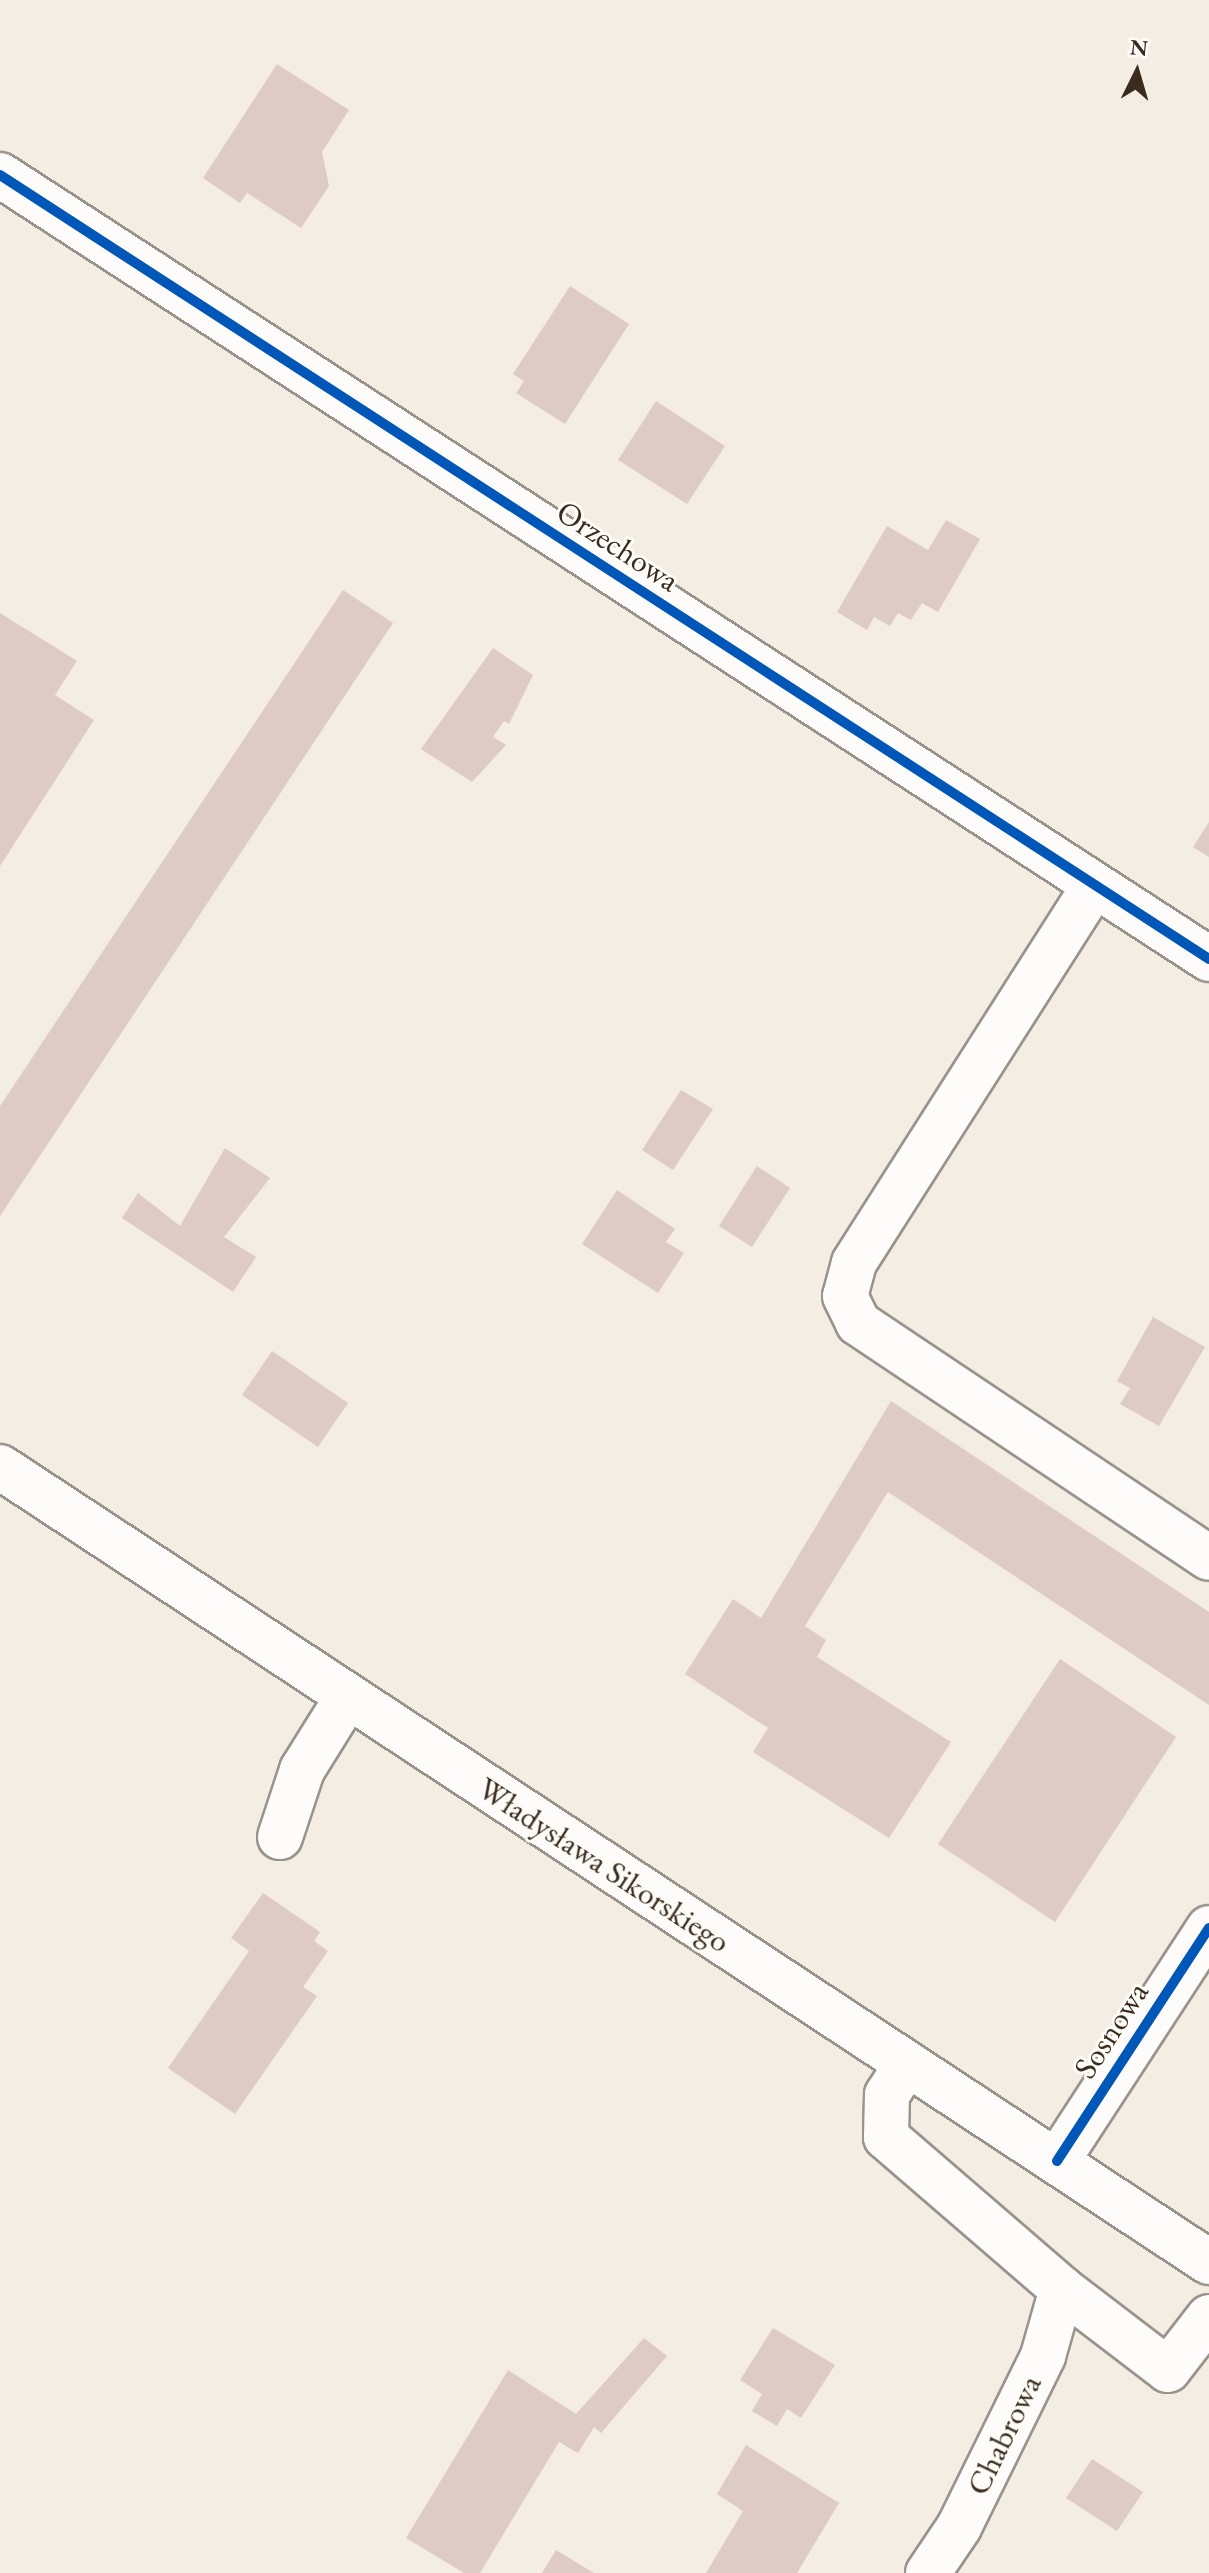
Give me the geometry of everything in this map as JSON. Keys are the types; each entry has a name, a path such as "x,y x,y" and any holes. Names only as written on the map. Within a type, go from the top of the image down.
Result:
{"street":[{"name":"Orzechowa","path":"0,175 1209,959"},
{"path":"1094,886 854,1263 845,1296 858,1323 1209,1558"},
{"name":"Władysława Sikorskiego","path":"0,1467 1209,2262"},
{"path":"280,1837 302,1770 348,1696"},
{"name":"Sosnowa","path":"1057,2161 1209,1928"},
{"path":"907,2064 887,2095 886,2137 1062,2289 1168,2370 1209,2317"},
{"name":"Chabrowa","path":"928,2573 959,2527 1043,2356 1062,2289"}],"building":[{"path":"277,64 349,110 322,152 329,186 301,228 247,193 240,203 203,178"},
{"path":"570,286 629,324 565,424 516,393 524,381 513,374"},
{"path":"656,401 725,446 687,504 618,460"},
{"path":"946,520 980,539 938,612 922,603 911,620 898,613 890,626 874,617 867,630 837,612 887,526 928,550"},
{"path":"343,590 393,623 0,1216 0,1106"},
{"path":"0,613 77,661 55,695 94,720 0,866"},
{"path":"493,648 533,675 509,724 504,721 493,737 506,745 472,782 421,749"},
{"path":"1209,822 1209,857 1193,847"},
{"path":"681,1090 713,1109 673,1170 642,1150"},
{"path":"225,1148 270,1178 224,1237 256,1257 233,1292 122,1218 138,1193 180,1226"},
{"path":"757,1166 790,1188 752,1247 719,1226"},
{"path":"617,1190 675,1229 666,1242 684,1253 658,1293 582,1244"},
{"path":"1153,1317 1205,1347 1159,1426 1120,1404 1130,1388 1117,1381"},
{"path":"272,1351 348,1403 318,1447 242,1395"},
{"path":"891,1401 1209,1612 1209,1705 888,1492 805,1626 826,1640 817,1657 951,1742 889,1838 753,1752 768,1728 685,1674 733,1599 761,1618"},
{"path":"1060,1659 1176,1737 1055,1922 938,1844"},
{"path":"263,1893 320,1932 314,1941 328,1951 303,1987 317,1996 235,2114 168,2068 249,1951 231,1938"},
{"path":"773,2328 835,2365 801,2418 787,2409 777,2426 752,2411 762,2394 740,2380"},
{"path":"644,2338 667,2356 601,2433 594,2427 578,2453 559,2442 480,2573 464,2573 406,2538 508,2370 576,2414"},
{"path":"746,2445 839,2503 797,2573 706,2573 743,2511 717,2494"},
{"path":"1092,2459 1143,2492 1117,2531 1066,2498"},
{"path":"556,2550 594,2573 542,2573"}],"cycle path":[{"path":"0,175 1209,959"},
{"path":"1057,2161 1209,1928"}]}
